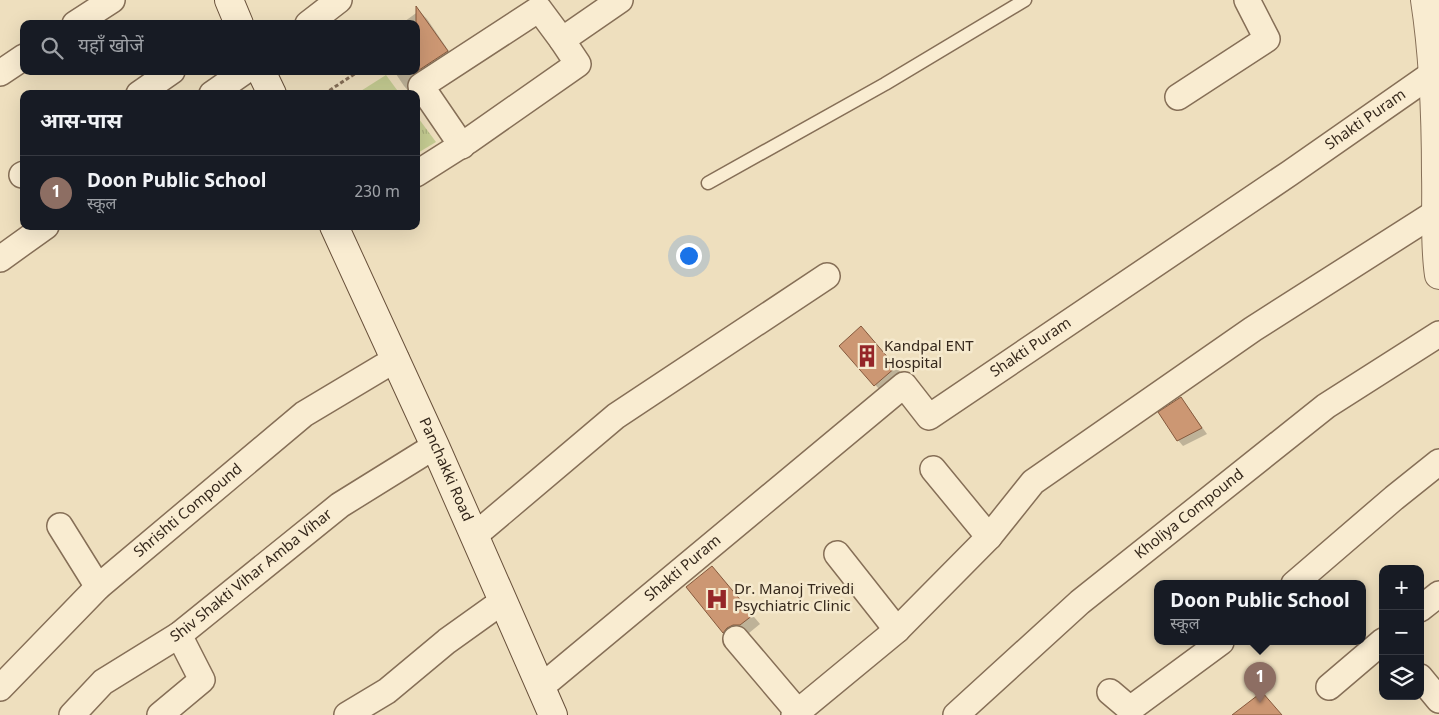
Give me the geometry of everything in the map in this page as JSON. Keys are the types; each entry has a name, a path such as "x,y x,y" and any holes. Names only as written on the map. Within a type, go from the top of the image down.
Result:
{"main road":[{"path":"229,0 237,20"},
{"path":"1424,0 1432,74 1438,176 1435,213 1439,271"},
{"path":"263,75 270,90"},
{"name":"Panchakki Road","path":"336,230 435,446 553,715"}],"street":[{"path":"81,20 112,0"},
{"path":"313,20 339,0"},
{"path":"562,40 620,0"},
{"path":"1178,97 1267,39 1247,0"},
{"path":"420,172 462,146 578,64 539,9 422,86 462,146"},
{"path":"0,73 20,60"},
{"name":"Shakti Puram","path":"541,687 904,385 929,417 1274,184 1432,74"},
{"path":"145,90 166,75"},
{"path":"218,90 239,75"},
{"path":"736,639 796,713 897,630 989,537 1033,482 1253,329 1435,213"},
{"path":"0,259 40,230"},
{"path":"474,536 616,416 827,276"},
{"name":"Kholiya Compound","path":"956,715 1080,602 1251,464 1326,406 1439,334"},
{"name":"Shrishti Compound","path":"1,684 98,587 304,414 396,359"},
{"name":"Shiv Shakti Vihar Amba Vihar","path":"72,715 103,682 179,636 340,505 435,446"},
{"path":"1299,580 1439,462"},
{"path":"933,469 989,537"},
{"path":"60,526 98,587"},
{"path":"837,554 897,630"},
{"path":"1424,607 1439,594"},
{"path":"347,715 387,691 447,641 503,601"},
{"path":"160,715 202,680 179,636"},
{"path":"1329,687 1379,644"},
{"path":"1110,692 1130,709 1217,645"},
{"path":"1424,682 1439,700"}],"lane":[{"path":"708,183 885,84 1025,0"}],"path":[{"path":"330,90 353,75"}],"green space":[{"path":"386,75 397,90 362,90"},
{"path":"420,120 436,142 420,152"}],"building":[{"path":"416,6 448,51 420,69 420,20 416,20"},
{"name":"Kandpal ENT Hospital","path":"861,326 896,367 874,386 839,346"},
{"path":"1181,397 1202,428 1177,441 1158,412"},
{"path":"712,566 753,615 740,625 733,625 727,628 723,633 686,587"},
{"path":"1262,692 1282,715 1232,715"}],"place":[{"name":"Kandpal ENT Hospital","path":"867,356"},
{"name":"Dr. Manoj Trivedi Psychiatric Clinic","path":"717,599"},
{"name":"Doon Public School","path":"1260,703"}]}
